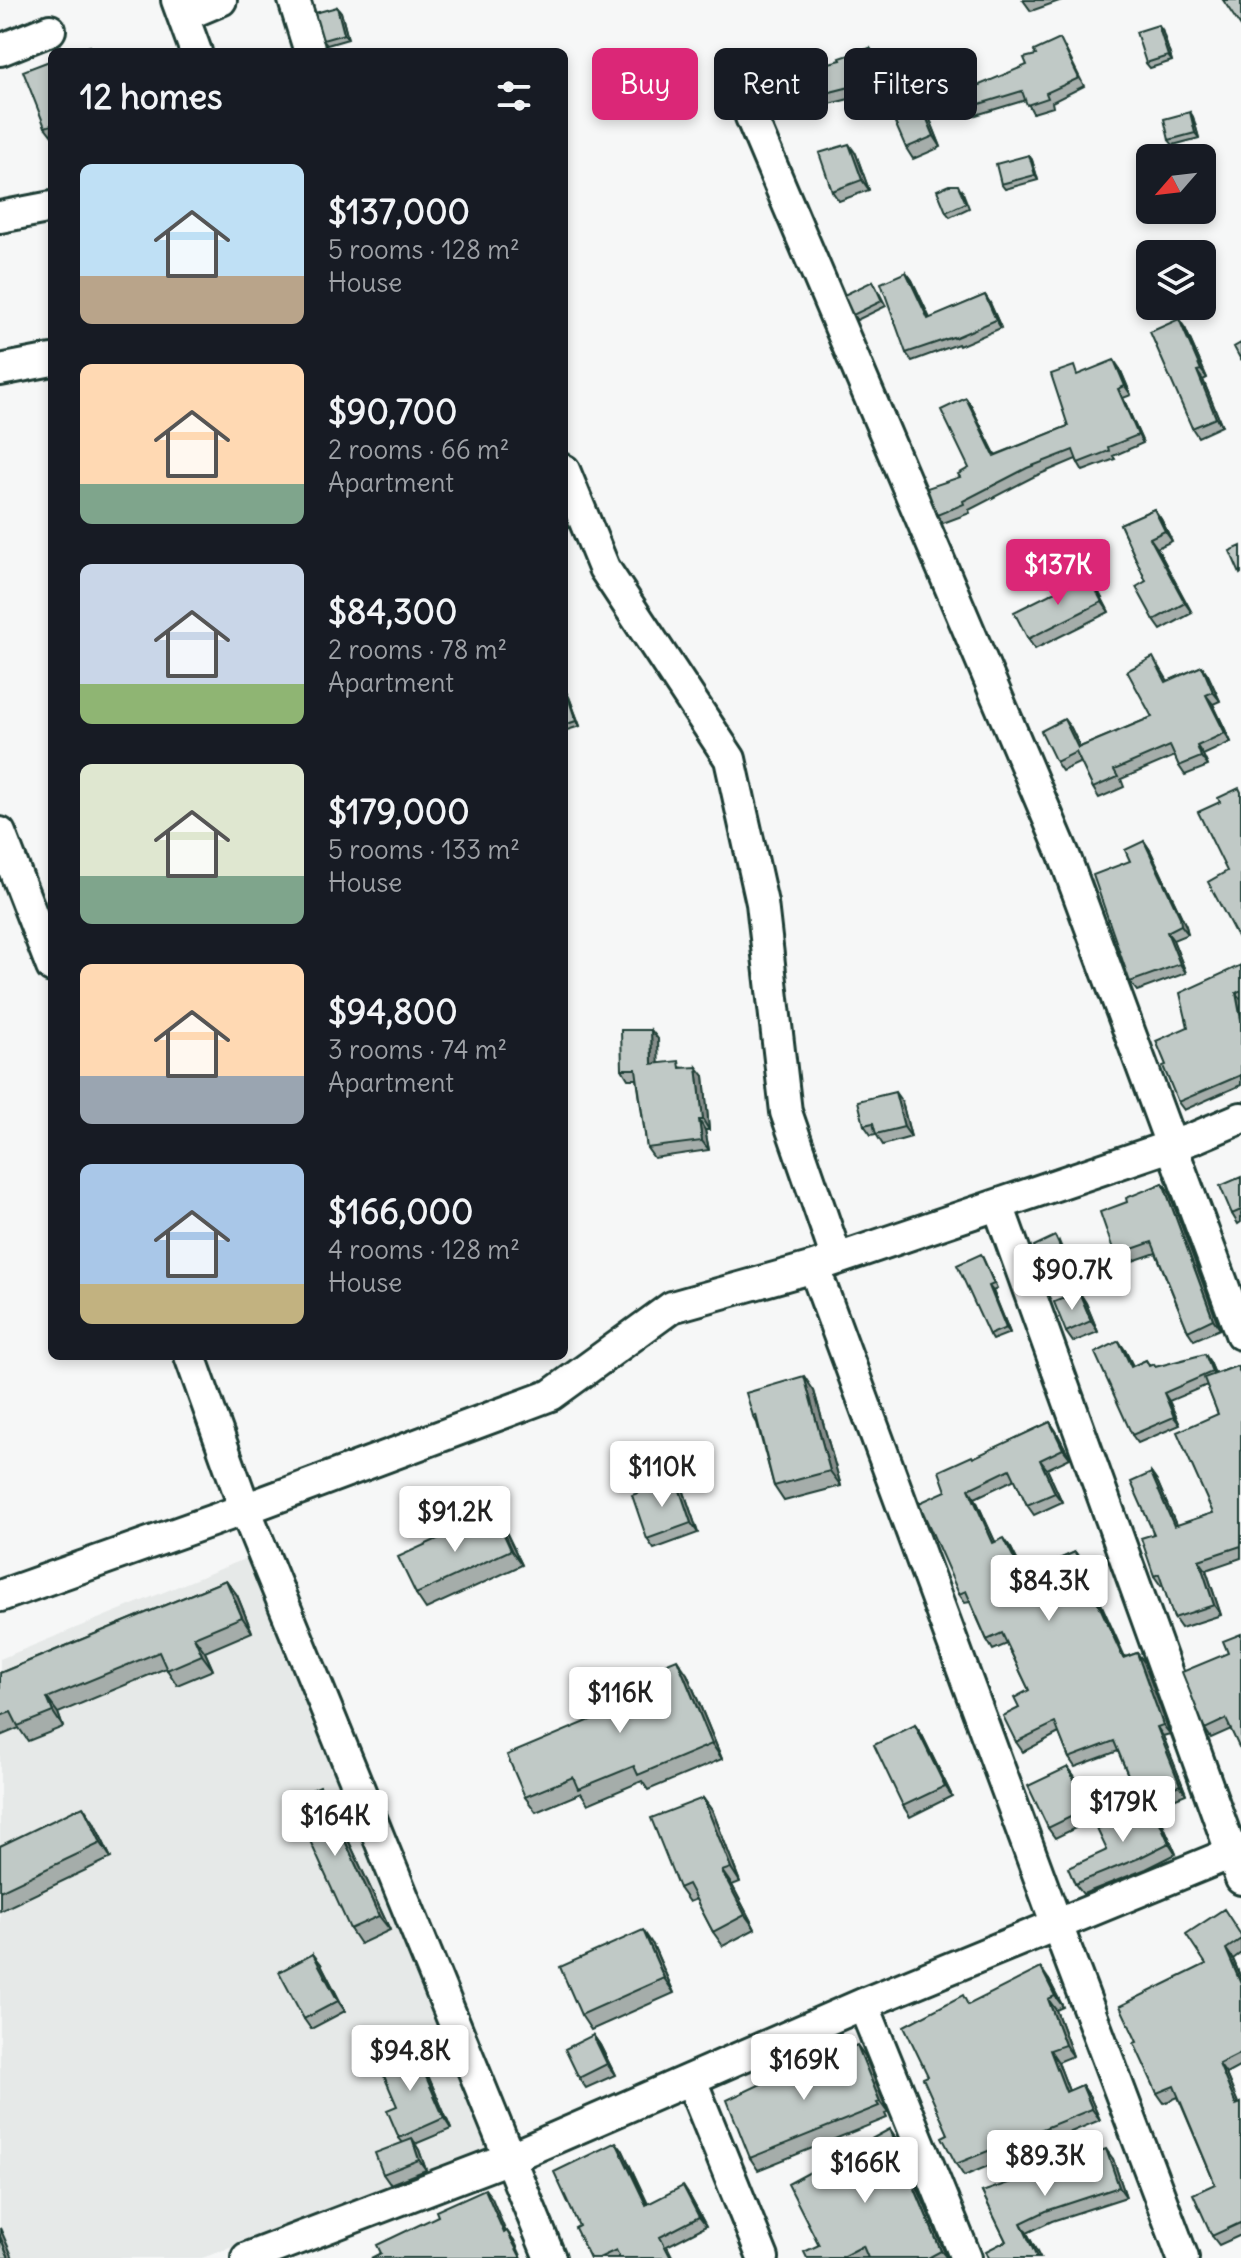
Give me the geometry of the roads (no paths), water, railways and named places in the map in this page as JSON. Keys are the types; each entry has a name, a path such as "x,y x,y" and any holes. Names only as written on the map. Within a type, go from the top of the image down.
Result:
{"street":[{"path":"195,48 180,8 221,0"},
{"path":"294,0 309,48"},
{"path":"0,50 50,30"},
{"path":"752,120 1064,855 1241,1334"},
{"path":"0,217 48,208"},
{"path":"0,370 48,361"},
{"path":"568,480 604,568 730,759 762,903 786,1112 826,1263 1057,1925 1183,2258"},
{"path":"0,833 48,957"},
{"path":"0,1596 551,1395 672,1307 826,1263 1172,1145 1241,1118"},
{"path":"247,2258 322,2245 509,2158 863,2004 1057,1925 1237,1860 998,1205"},
{"path":"191,1360 245,1509 550,2258"},
{"path":"863,2004 966,2258"},
{"path":"691,2080 763,2258"}]}
